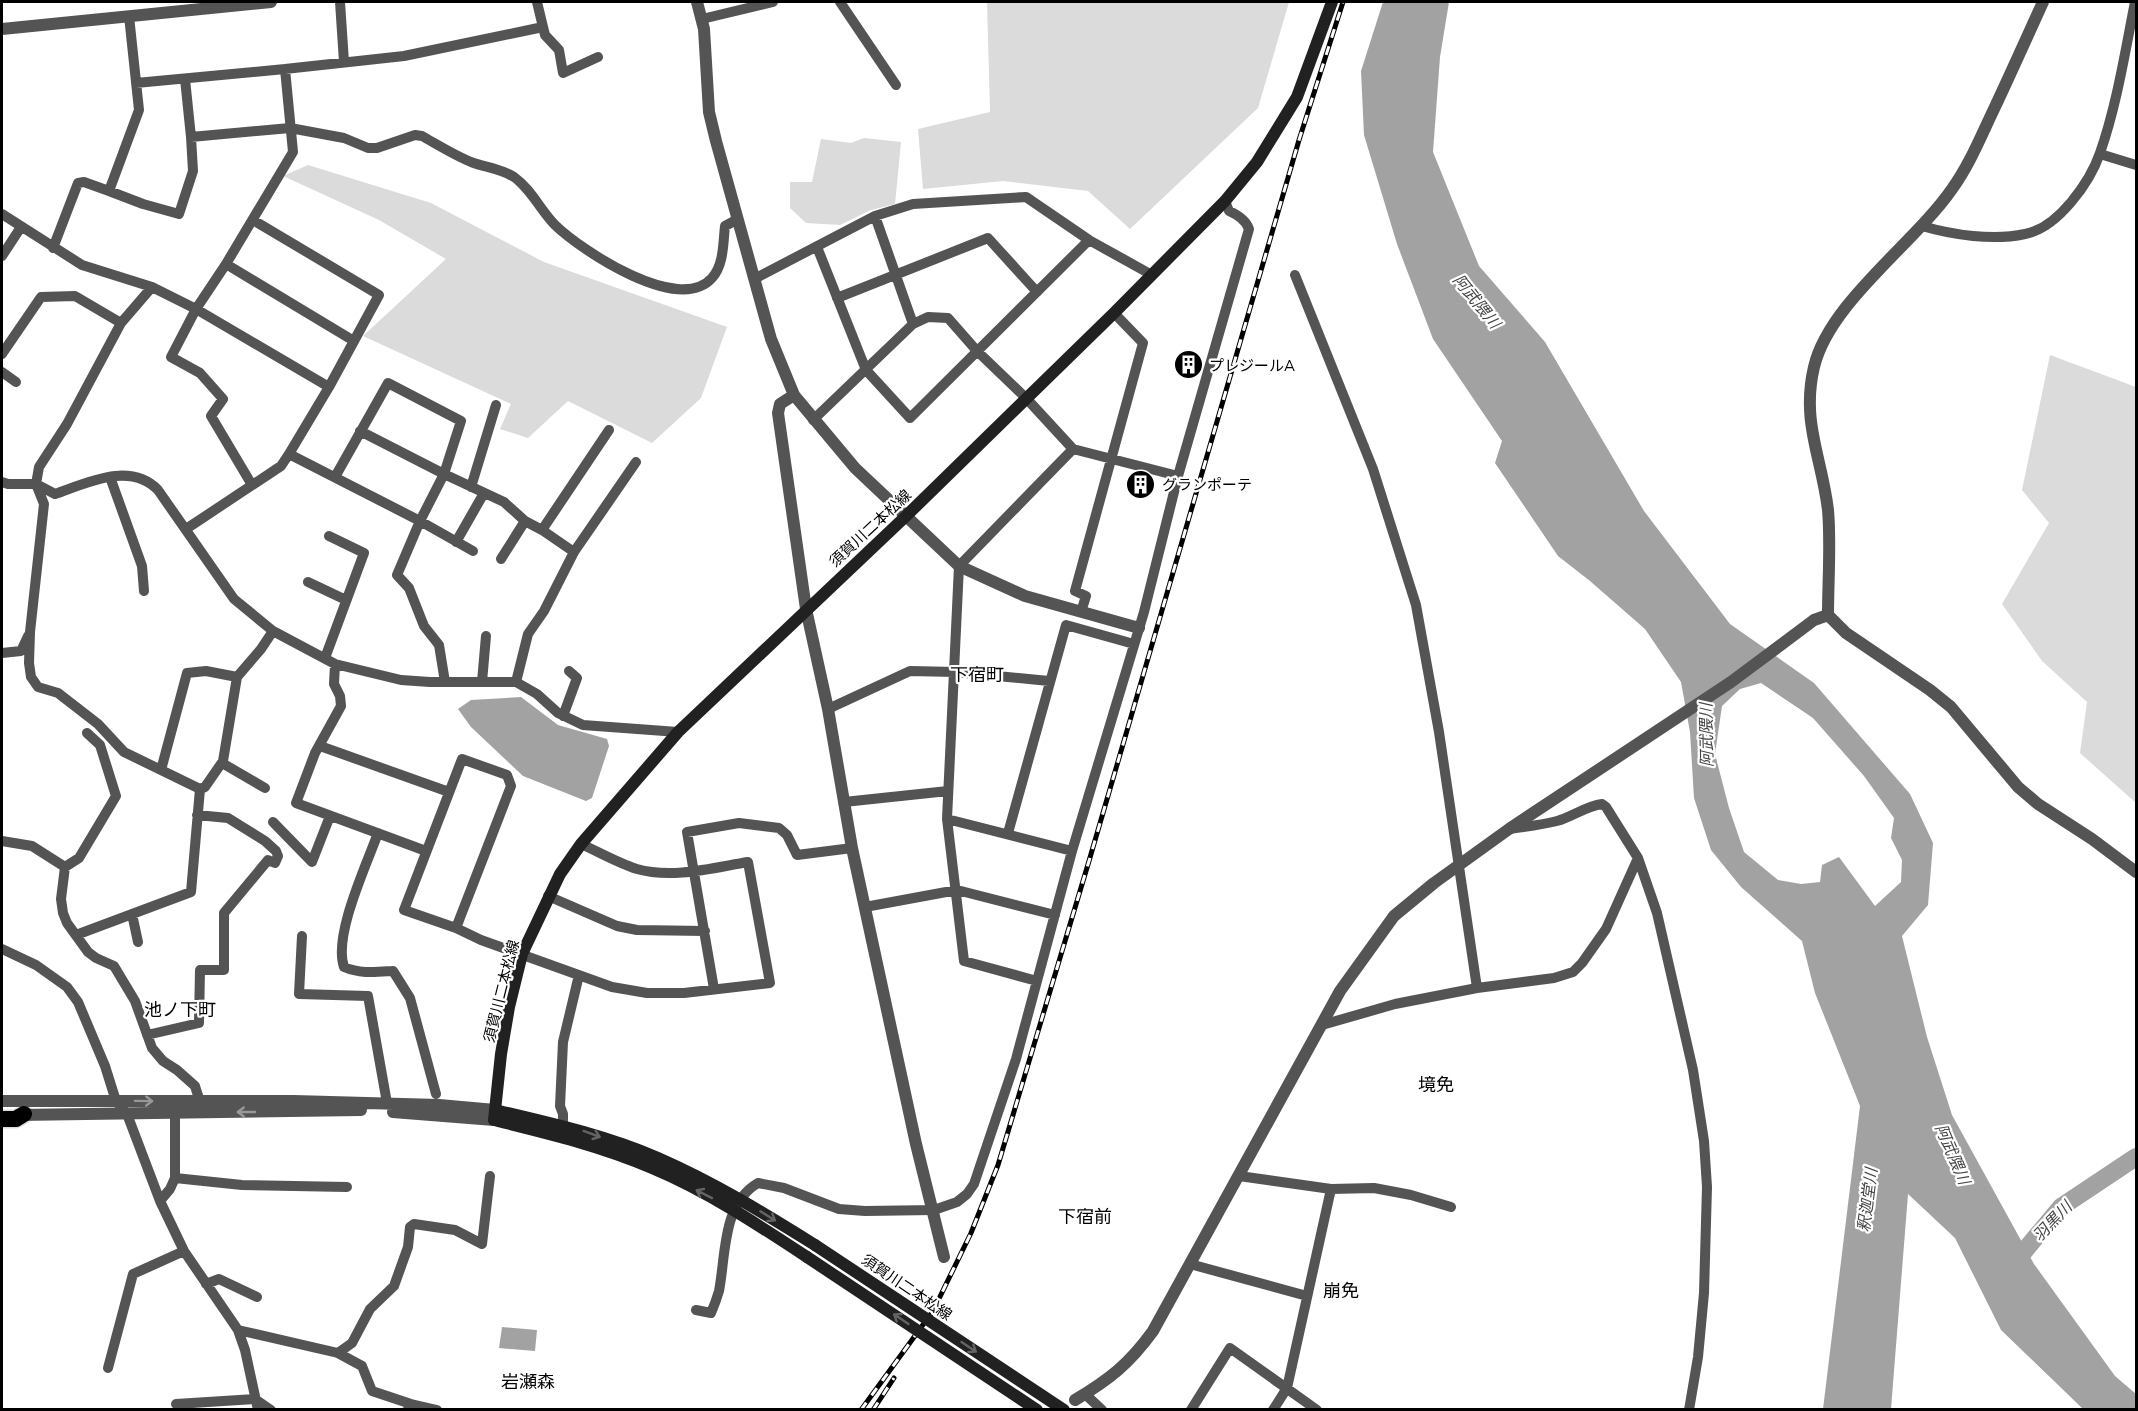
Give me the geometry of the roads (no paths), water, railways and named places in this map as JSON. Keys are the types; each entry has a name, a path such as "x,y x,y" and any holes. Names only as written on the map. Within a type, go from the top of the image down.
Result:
{"highway":[{"path":"2,1118 16,1119 24,1114"}],"main road":[{"name":"須賀川二本松線","path":"494,1115 509,1007 522,954 548,896 581,843 678,732 904,517 1114,313 1225,201 1257,162 1297,97 1332,2"},
{"name":"須賀川二本松線","path":"494,1115 579,1130 657,1158 815,1245 1064,1410"},
{"name":"須賀川二本松線","path":"494,1115 584,1143 738,1204 807,1257 1037,1410"}],"street":[{"path":"2,29 271,2"},
{"path":"340,2 344,62"},
{"path":"537,2 544,35 559,50 563,73 598,57"},
{"path":"697,2 702,19 710,112 716,141 771,339 794,395 855,468 904,517 959,566 1025,596 1139,628"},
{"path":"702,19 773,2"},
{"path":"840,2 896,85"},
{"path":"2043,2 1971,158 1952,190 1922,226 1851,302 1829,332 1815,364 1810,407 1811,431 1826,493 1828,513 1828,615 1846,633 1930,690 1951,708 2018,787 2038,804 2092,839 2136,872"},
{"path":"1922,226 1944,233 1963,235 2016,235 2034,231 2058,216 2072,201 2100,154 2116,93 2135,2"},
{"path":"109,191 139,110 129,16"},
{"path":"136,83 404,56 543,27"},
{"path":"252,485 211,416 223,399 200,373 171,357 196,309 226,264 293,152 285,69"},
{"path":"53,248 78,183 84,182 143,204 179,214 193,171 185,79"},
{"path":"191,137 290,128 344,138 368,148 377,148 415,135 423,136 469,161 513,176 554,224 604,263 628,275 678,290 692,290 703,286 713,277 721,261 724,226 738,219"},
{"path":"2100,154 2136,165"},
{"path":"754,279 875,216 913,204 1026,197 1089,240 1152,274"},
{"path":"696,1310 711,1313 718,1293 727,1233 738,1204 749,1188 758,1183 784,1188 839,1209 865,1211 934,1210 957,1202 974,1184 1002,1104 1072,851 1139,628 1178,476 1249,229 1247,223 1229,211 1225,201"},
{"path":"2,214 82,265 152,287 196,309 329,387"},
{"path":"875,216 913,324"},
{"path":"186,529 281,466 329,387 379,295 253,220"},
{"path":"2,256 21,228"},
{"path":"837,298 988,237 1037,292"},
{"path":"817,248 866,370 910,418 1089,240"},
{"path":"226,264 354,341"},
{"path":"1295,275 1373,469 1416,605 1439,732 1477,988"},
{"path":"152,287 122,323 67,424 39,467 36,484 44,504 30,632 29,663 31,677 38,687 58,693 98,724 124,752 200,789"},
{"path":"2,354 41,297 75,296 122,323"},
{"path":"1081,612 1086,596 1075,591 1143,343 1114,313"},
{"path":"813,420 913,324 928,317 948,318 977,351 1026,398 1073,449 1178,476"},
{"path":"2,372 16,382"},
{"path":"334,477 388,383 461,421 444,474 420,521 397,575 410,588 424,626 439,645 445,682"},
{"path":"794,395 780,405 778,413 806,609 828,709 852,848 916,1144 944,1257"},
{"path":"471,487 496,405"},
{"path":"542,530 609,430"},
{"path":"360,431 504,502 525,521 574,552"},
{"path":"1037,981 964,961 947,819 959,566 1073,449"},
{"path":"290,454 473,551"},
{"path":"516,682 528,634 544,612 574,552 636,462"},
{"path":"2,482 36,484 55,494 110,477 131,476 149,481 158,490 234,599 273,631 335,664 401,680 516,682 537,694 563,716 583,725 678,732"},
{"path":"110,477 142,566 144,591"},
{"path":"456,542 484,493"},
{"path":"501,559 525,521"},
{"path":"325,658 364,553 329,536"},
{"path":"308,582 346,600"},
{"path":"1102,1410 1080,1397 1120,1370 1153,1331 1340,991 1394,916 1434,883 1509,829 1731,682 1814,620 1828,615"},
{"path":"1008,833 1065,625 1134,644"},
{"path":"200,789 205,787 222,763 237,677 261,650 273,631"},
{"path":"2,653 21,651 30,632"},
{"path":"482,682 486,636"},
{"path":"335,664 334,684 340,696 341,706 315,753 296,803 426,851"},
{"path":"161,770 187,673 206,670 237,677"},
{"path":"563,716 577,678 569,670"},
{"path":"828,709 910,671 955,672 1048,681"},
{"path":"87,733 100,746 116,796 78,858 65,867 61,899 63,913 88,952 114,966 135,1001 152,1048 163,1061 195,1086 200,1102"},
{"path":"320,746 449,792"},
{"path":"456,928 511,786 507,775 462,759 404,910 612,987 648,993 684,993 770,983 748,862 693,871 655,873 635,868 581,843"},
{"path":"222,763 265,788"},
{"path":"76,935 191,892 200,789"},
{"path":"844,802 948,791"},
{"path":"1509,829 1556,821 1593,805 1602,804 1638,858 1657,913 1693,1070 1704,1141 1707,1187 1704,1293 1698,1357 1689,1410"},
{"path":"147,1035 199,1023 200,970 224,970 224,913 268,860 275,863 277,858 276,851 265,841 228,818 197,815"},
{"path":"273,822 312,862 330,816"},
{"path":"947,819 1072,851"},
{"path":"714,989 687,832 739,823 779,828 787,835 797,855 852,848"},
{"path":"378,834 342,931 341,959 344,967 352,970 369,973 393,971 410,998 436,1094"},
{"path":"2,841 32,846 65,867"},
{"path":"1322,1025 1395,1004 1477,988 1554,978 1573,972 1606,929 1638,858"},
{"path":"865,907 957,891 1055,915"},
{"path":"548,896 617,926 637,930 705,931"},
{"path":"132,914 138,942"},
{"path":"302,936 299,994 368,996 387,1103"},
{"path":"2,949 36,966 67,987 78,1002 105,1066 116,1101 127,1114 160,1201 184,1251 238,1330 245,1350 256,1404"},
{"path":"563,1126 560,1106 563,1042 579,975"},
{"path":"2,1101 387,1103 494,1115"},
{"path":"2,1110 97,1109 127,1114"},
{"path":"24,1114 361,1110 494,1115"},
{"path":"160,1201 170,1189 175,1178 175,1112"},
{"path":"338,1353 352,1342 370,1309 394,1286 408,1247 410,1227 414,1224 455,1230 482,1244 490,1176"},
{"path":"1239,1176 1331,1190 1374,1188 1411,1195 1451,1207"},
{"path":"175,1178 242,1185 347,1187"},
{"path":"1273,1410 1287,1388 1331,1190"},
{"path":"108,1368 133,1274 184,1251"},
{"path":"1190,1264 1307,1296"},
{"path":"206,1284 219,1279 257,1297"},
{"path":"238,1330 338,1353 362,1366 372,1391 410,1407 437,1410"},
{"path":"1191,1410 1230,1348 1317,1410"},
{"path":"176,1404 256,1404 271,1410"}],"water":[{"path":"1383,2 1449,2 1440,57 1433,152 1479,266 1545,342 1644,511 1730,624 1814,683 1910,794 1933,843 1928,905 1902,936 1927,1037 1952,1115 2034,1264 2115,1376 2136,1394 2136,1409 2083,1409 2001,1330 1955,1238 1908,1194 1891,1409 1823,1409 1860,1106 1815,993 1802,941 1741,887 1711,850 1694,798 1690,732 1681,682 1645,629 1558,556 1495,463 1502,441 1433,339 1397,244 1364,135 1361,71","holes":["1761,683 1813,718 1864,776 1894,818 1891,838 1902,860 1901,882 1875,906 1839,857 1822,865 1820,882 1801,884 1778,880 1744,852 1729,808 1715,754 1722,706 1740,689"]},
{"path":"521,697 558,725 607,739 609,746 592,798 586,801 523,776 471,727 458,709 471,700"},
{"path":"502,1327 537,1330 535,1351 499,1348"}],"waterway":[{"name":"羽黒川","path":"2011,1267 2061,1207 2136,1157"}],"railway":[{"path":"861,1410 933,1311 971,1233 998,1165 1299,140 1343,2"},
{"path":"873,1410 894,1378"}],"place":[{"name":"プレジールA","path":"1188,365"},
{"name":"グランポーテ","path":"1141,484"}],"district":[{"name":"下宿町","path":"977,674"},
{"name":"池ノ下町","path":"180,1009"},
{"name":"境免","path":"1436,1084"},
{"name":"下宿前","path":"1085,1216"},
{"name":"崩免","path":"1341,1290"},
{"name":"岩瀬森","path":"528,1381"}],"water label":[{"name":"阿武隈川","path":"1477,301"},
{"name":"阿武隈川","path":"1706,735"},
{"name":"阿武隈川","path":"1953,1154"},
{"name":"釈迦堂川","path":"1867,1200"}]}
